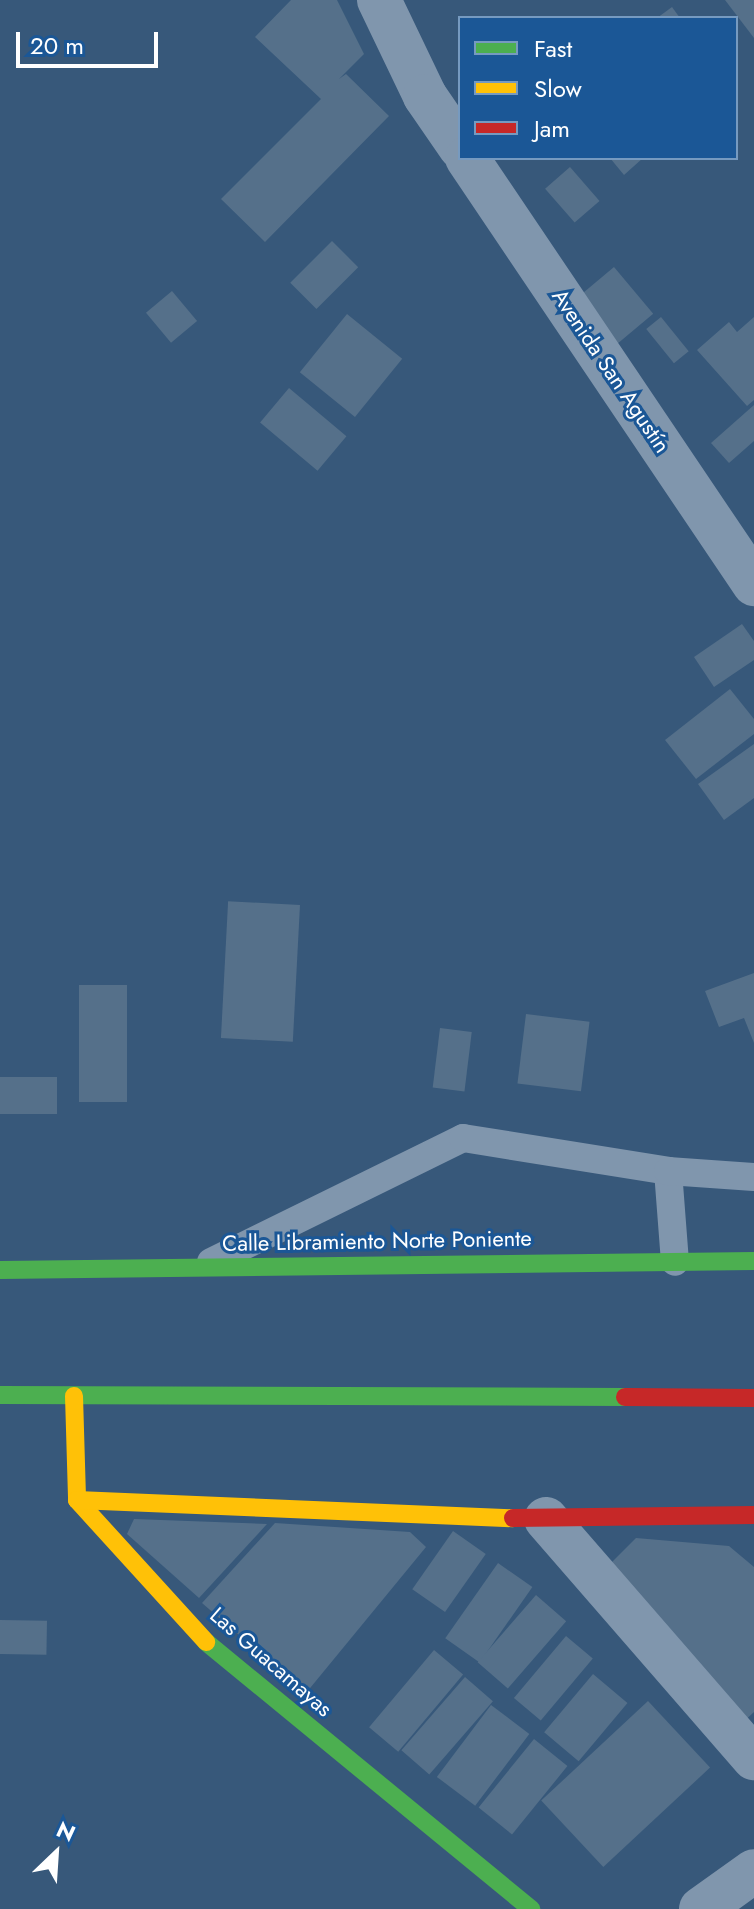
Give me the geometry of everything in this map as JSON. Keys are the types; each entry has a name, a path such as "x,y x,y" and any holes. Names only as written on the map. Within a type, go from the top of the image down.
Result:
{"main road":[{"name":"Calle Libramiento Norte Poniente","path":"0,1270 754,1261"},
{"path":"0,1395 754,1398"},
{"path":"74,1396 77,1500 546,1519 754,1515"},
{"name":"Las Guacamayas","path":"77,1500 208,1644 531,1909"}],"street":[{"path":"379,0 425,96 458,144"},
{"name":"Avenida San Agustín","path":"468,160 754,584"},
{"path":"546,1519 754,1758"},
{"path":"701,1909 754,1871"}],"lane":[{"path":"200,1267 463,1138 668,1171 754,1177"},
{"path":"668,1171 675,1262"}],"building":[{"path":"291,0 337,0 364,54 339,79 346,74 389,116 265,242 221,199 321,99 255,37"},
{"path":"725,0 754,0 754,38 738,16"},
{"path":"672,7 679,16 660,16"},
{"path":"612,160 641,160 624,175"},
{"path":"570,167 600,201 575,223 545,189"},
{"path":"332,241 358,267 316,309 290,283"},
{"path":"614,267 653,314 613,348 573,301"},
{"path":"172,291 197,321 171,343 146,313"},
{"path":"347,314 402,359 355,417 300,372"},
{"path":"661,317 689,351 674,363 646,329"},
{"path":"754,317 754,400 747,406 697,350 729,322 737,332"},
{"path":"289,388 346,436 318,471 260,422"},
{"path":"754,405 754,441 729,463 711,443"},
{"path":"742,624 754,641 754,660 714,687 694,657"},
{"path":"730,689 754,719 754,734 696,779 665,740"},
{"path":"754,744 754,798 724,820 698,784"},
{"path":"228,901 300,905 293,1042 221,1038"},
{"path":"754,973 754,1043 744,1018 719,1027 705,991"},
{"path":"79,985 127,985 127,1102 79,1102"},
{"path":"526,1014 590,1022 581,1091 517,1083"},
{"path":"440,1028 472,1032 464,1091 433,1088"},
{"path":"0,1077 57,1077 57,1114 0,1114"},
{"path":"134,1519 267,1524 199,1598 127,1534"},
{"path":"275,1523 410,1532 426,1547 306,1693 202,1603"},
{"path":"453,1531 486,1554 445,1612 412,1589"},
{"path":"636,1538 729,1546 754,1567 754,1712 739,1726 601,1573"},
{"path":"498,1563 532,1587 480,1662 445,1638"},
{"path":"536,1595 566,1621 508,1688 478,1662"},
{"path":"0,1620 47,1621 46,1655 0,1654"},
{"path":"566,1636 593,1658 541,1721 514,1698"},
{"path":"434,1650 463,1674 398,1752 369,1727"},
{"path":"593,1674 627,1703 579,1761 544,1732"},
{"path":"465,1677 493,1701 429,1774 401,1750"},
{"path":"648,1701 710,1768 603,1867 541,1801"},
{"path":"491,1705 529,1734 475,1806 437,1777"},
{"path":"534,1739 567,1766 512,1834 479,1807"}],"traffic: fast":[{"path":"0,1270 754,1261"},
{"path":"0,1395 625,1397"},
{"path":"206,1642 531,1909"}],"traffic: slow":[{"path":"74,1396 77,1500 206,1642"},
{"path":"77,1500 513,1518"}],"traffic: jam":[{"path":"625,1397 754,1398"},
{"path":"513,1518 754,1515"}]}
